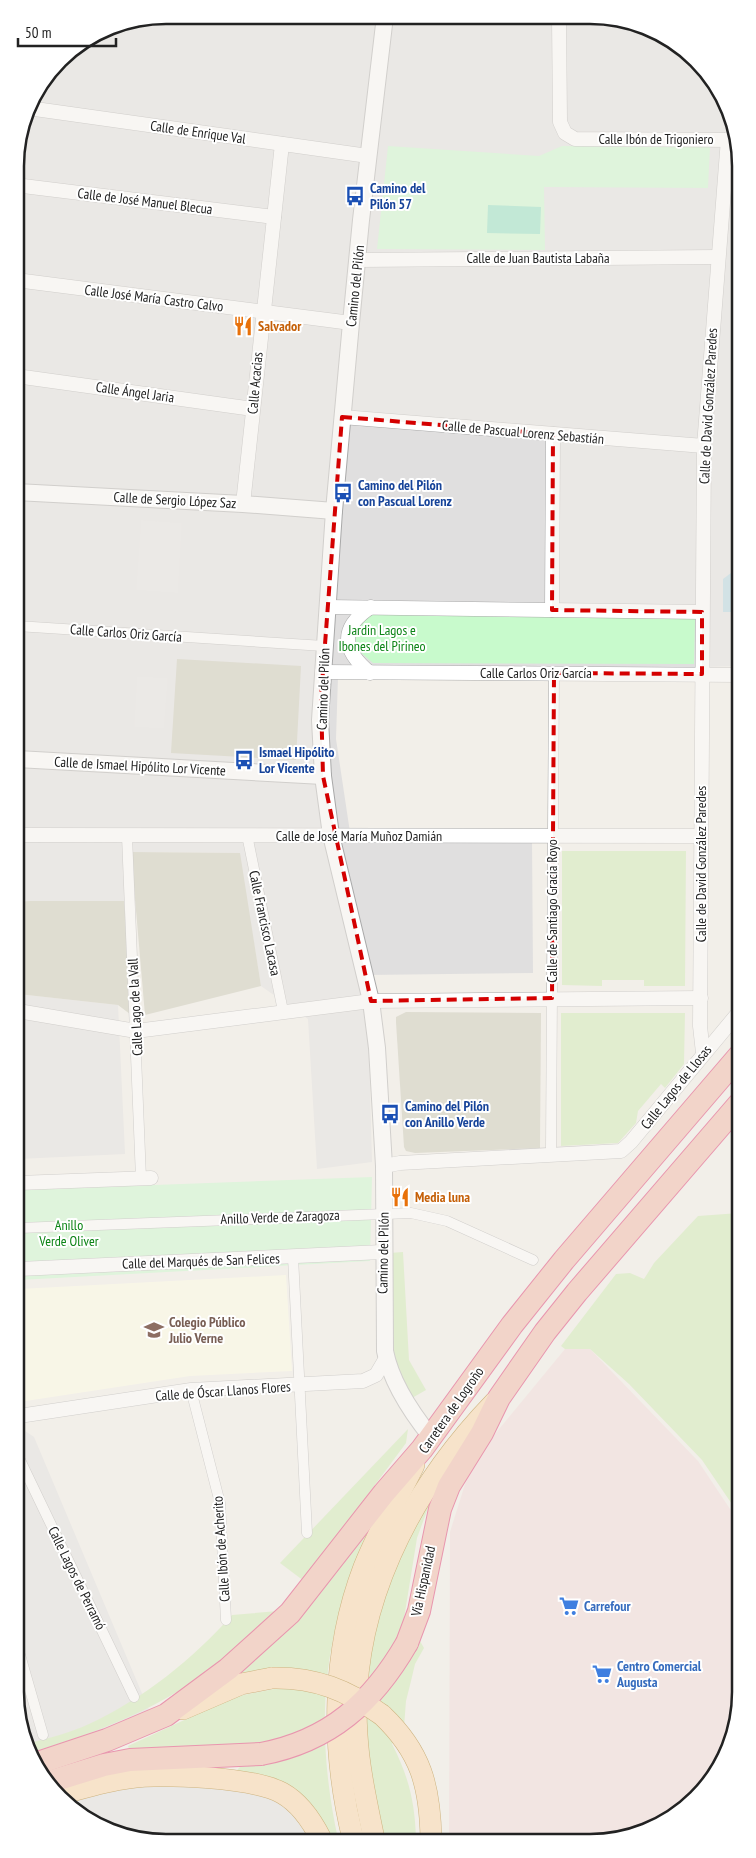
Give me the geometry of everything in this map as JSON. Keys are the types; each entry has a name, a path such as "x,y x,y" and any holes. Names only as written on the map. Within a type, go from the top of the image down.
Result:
{"highway":[{"name":"Carretera de Logroño","path":"427,1443 512,1325 564,1260 732,1064"},
{"name":"Carretera de Logroño","path":"499,1398 545,1332 577,1292 732,1112"},
{"name":"Vía Hispanidad","path":"54,1780 104,1765 130,1760 261,1754 299,1745 339,1722 380,1685 407,1643 419,1611 440,1509 450,1486 482,1433 499,1398"},
{"path":"42,1762 107,1740 166,1715 228,1670 290,1613 384,1493 427,1443"}],"main road":[{"name":"Carretera de Logroño","path":"373,1834 364,1790 357,1734 358,1677 369,1614 381,1576 404,1526 426,1488 470,1428 499,1398"},
{"name":"Carretera de Logroño","path":"352,1834 342,1781 338,1742 338,1708 343,1645 352,1605 364,1568 427,1443"},
{"path":"166,1715 222,1692 272,1678 301,1678 342,1690 382,1715 411,1748 421,1769 430,1809 431,1834"},
{"path":"65,1793 127,1778 174,1777 250,1783 281,1793 303,1810 317,1834"}],"street":[{"name":"Camino del Pilón","path":"384,24 368,156 342,417 320,720 323,776 332,835 371,1001 377,1048 384,1166 382,1252 386,1358 427,1443"},
{"name":"Calle Ibón de Trigoniero","path":"559,24 560,122 565,132 575,139 729,139"},
{"name":"Calle de Enrique Val","path":"36,109 368,156"},
{"name":"Calle Acacias","path":"243,504 262,312 282,144"},
{"name":"Calle de David González Paredes","path":"703,1053 701,998 704,446 718,257 731,147"},
{"name":"Calle de José Manuel Blecua","path":"24,186 274,217"},
{"name":"Calle de Juan Bautista Labaña","path":"358,260 718,257"},
{"name":"Calle José María Castro Calvo","path":"24,281 351,323"},
{"name":"Calle Ángel Jaria","path":"24,377 253,408"},
{"name":"Calle de Pascual Lorenz Sebastián","path":"342,417 704,446"},
{"path":"552,610 553,434"},
{"name":"Calle de Sergio López Saz","path":"24,492 243,504 334,511"},
{"path":"327,607 702,612"},
{"path":"370,673 359,664 350,652 348,635 355,619 371,607"},
{"name":"Calle Carlos Oriz García","path":"24,626 324,646"},
{"name":"Calle Carlos Oriz García","path":"322,672 702,674"},
{"name":"Calle de Santiago Gracia Royo","path":"550,1149 554,673"},
{"path":"702,674 732,675"},
{"name":"Calle de Ismael Hipólito Lor Vicente","path":"24,759 323,776"},
{"name":"Calle de José María Muñoz Damián","path":"24,835 702,836"},
{"name":"Calle Lago de la Vall","path":"126,836 146,1178"},
{"name":"Calle Francisco Lacasa","path":"247,836 283,1011"},
{"path":"24,1012 136,1031 371,1001 701,998"},
{"name":"Calle Lagos de Llosas","path":"384,1166 400,1163 621,1151 631,1142 732,1020"},
{"path":"24,1183 146,1178"},
{"name":"Anillo Verde de Zaragoza","path":"24,1228 411,1213 447,1221 533,1260"},
{"name":"Calle del Marqués de San Felices","path":"24,1269 382,1252"},
{"path":"293,1257 307,1532"},
{"name":"Calle de Óscar Llanos Flores","path":"24,1415 191,1390 368,1380 379,1371 386,1358"},
{"name":"Calle Ibón de Acherito","path":"191,1390 220,1503 226,1620"},
{"name":"Calle Lagos de Perramó","path":"24,1468 134,1698"},
{"path":"24,1669 43,1735"},
{"path":"75,1801 174,1777"}],"highlighted area":[{"path":"342,417 553,434 552,610 702,612 702,674 554,673 552,998 371,1001 323,776 321,698"}],"shaded area":[{"path":"591,24 618,26 653,38 677,53 703,79 721,111 731,147 732,666 338,677 336,739 351,839 532,840 533,973 367,975 372,1162 317,1169 308,1019 261,986 239,853 131,852 136,901 24,902 24,156 29,129 43,95 65,65 79,53 103,38 138,26 147,25"},
{"path":"141,520 182,523 178,593 136,590"},
{"path":"177,659 301,666 296,760 171,753"},
{"path":"137,676 168,678 164,729 134,727"},
{"path":"131,852 240,853 261,986 145,1015"},
{"path":"124,901 134,1017 118,1005 24,995 24,902"},
{"path":"24,995 118,1005 125,1154 24,1159"},
{"path":"406,1012 541,1013 540,1148 415,1153 406,1151 404,1147 396,1017"},
{"name":"Colegio Público Julio Verne","path":"286,1275 292,1371 190,1376 24,1401 24,1289"},
{"name":"Centro Comercial Augusta","path":"565,1349 590,1349 698,1461 732,1512 732,1702 730,1720 725,1738 708,1771 684,1799 661,1815 645,1823 609,1833 449,1834 450,1532 472,1462"},
{"path":"24,1430 34,1437 154,1722 43,1763 35,1747 25,1711 24,1693"},
{"path":"137,1784 266,1787 315,1834 165,1834 138,1832 111,1823 74,1801"}],"green space":[{"path":"388,146 539,156 562,146 710,147 708,188 544,187 545,250 377,249"},
{"path":"488,205 541,207 540,234 487,233"},
{"name":"Jardin Lagos e Ibones del Pirineo","path":"372,613 695,619 694,664 373,663 360,652 355,641 360,624"},
{"path":"562,851 686,851 685,986 644,986 644,980 602,980 602,986 562,985"},
{"path":"561,1013 685,1013 684,1064 665,1088 661,1084 638,1111 636,1123 618,1143 561,1146"},
{"name":"Anillo Verde Oliver","path":"372,1177 370,1261 24,1280 24,1190"},
{"path":"732,1214 732,1504 702,1460 629,1384 590,1349 565,1349 561,1346 616,1274 630,1273 644,1279 654,1263 698,1216"},
{"path":"403,1252 409,1360 426,1390 412,1398 392,1366 389,1253"},
{"path":"408,1429 406,1443 304,1581 280,1563"},
{"path":"435,1489 417,1538 402,1631 420,1641 424,1648 415,1664 406,1701 404,1727 392,1744 410,1790 416,1834 377,1834 360,1742 373,1611"},
{"path":"367,1531 366,1543 350,1574 338,1617 332,1645 325,1700 326,1756 337,1834 319,1834 313,1822 235,1772 240,1767 256,1765 130,1752 128,1746 234,1697 274,1689 220,1685"},
{"path":"278,1611 221,1662 200,1678 155,1705 82,1736 37,1750 33,1742 82,1727 129,1703 148,1690 201,1647 232,1615"}],"water":[{"path":"732,574 732,612 723,612 723,579"}],"place":[{"name":"Camino del Pilón 57","path":"355,196"},
{"name":"Salvador","path":"243,326"},
{"name":"Camino del Pilón con Pascual Lorenz","path":"343,493"},
{"name":"Ismael Hipólito Lor Vicente","path":"244,760"},
{"name":"Camino del Pilón con Anillo Verde","path":"390,1114"},
{"name":"Media luna","path":"400,1197"},
{"name":"Colegio Público Julio Verne","path":"154,1330"},
{"name":"Carrefour","path":"569,1606"},
{"name":"Centro Comercial Augusta","path":"602,1674"}]}
